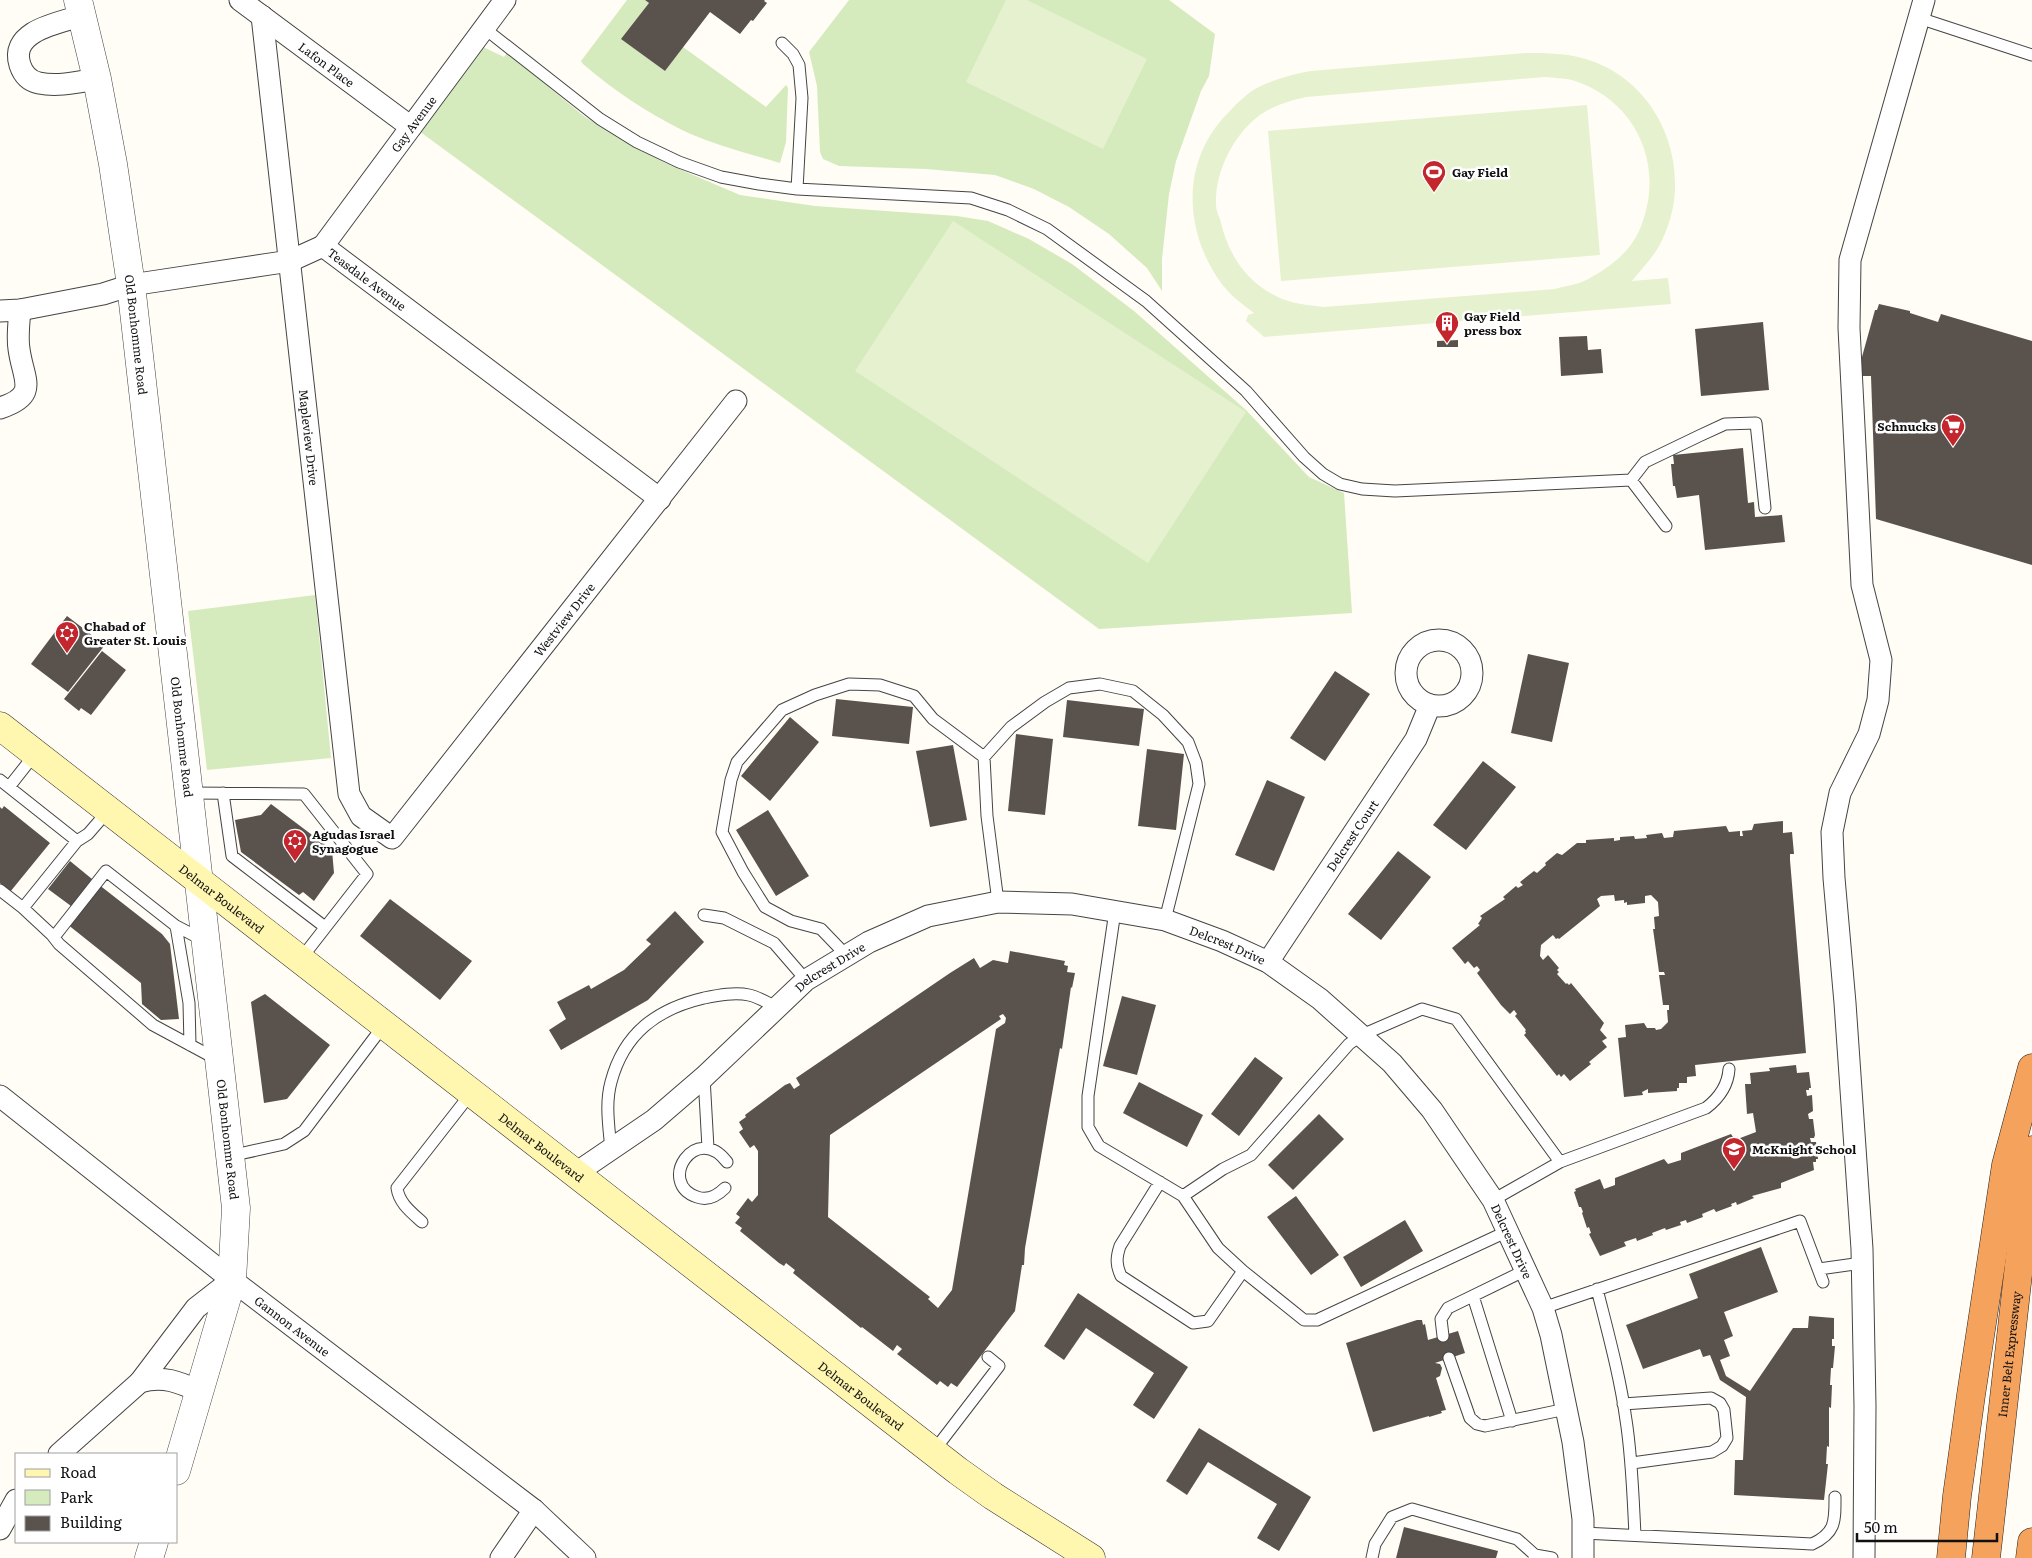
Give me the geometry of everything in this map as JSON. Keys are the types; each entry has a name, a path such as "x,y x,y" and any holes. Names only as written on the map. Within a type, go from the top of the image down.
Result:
{"highway":[{"path":"1951,1558 1957,1496 1971,1395 2005,1175 2032,1068"},
{"name":"Inner Belt Expressway","path":"1986,1558 2032,1150"},
{"path":"2030,1558 2032,1542"}],"main road":[{"name":"Delmar Boulevard","path":"0,726 933,1452 993,1496 1091,1558"}],"street":[{"name":"Lafon Place","path":"240,0 411,127"},
{"name":"Gay Avenue","path":"323,246 505,0"},
{"name":"Old Bonhomme Road","path":"80,8 97,79 131,285 236,1208 232,1280 201,1392 178,1465"},
{"path":"80,8 32,33 22,43 18,58 23,74 36,83 53,85 97,79"},
{"path":"1864,1558 1865,1406 1862,1263 1832,832 1840,793 1869,734 1878,700 1881,660 1862,585 1849,328 1850,260 1922,9"},
{"name":"Mapleview Drive","path":"262,16 350,794 361,816 392,838"},
{"name":"Teasdale Avenue","path":"0,408 16,403 24,394 26,376 10,311 103,294 131,285 290,261 323,246 660,498"},
{"name":"Westview Drive","path":"392,838 736,401"},
{"name":"Delcrest Court","path":"1268,962 1416,739 1430,705"},
{"name":"Delcrest Drive","path":"576,1173 654,1120 704,1077 806,980 869,942 928,916 998,902 1072,904 1165,920 1222,941 1268,962 1320,999 1392,1063 1432,1110 1493,1200 1543,1308 1551,1335 1573,1442 1583,1519 1583,1558"},
{"name":"Gannon Avenue","path":"0,1096 232,1280 534,1510 585,1558"},
{"path":"60,1453 140,1382 196,1308 232,1280"},
{"path":"140,1382 152,1378 176,1381 201,1392"},
{"path":"1,1527 15,1502"},
{"path":"501,1558 534,1510"},
{"path":"149,1558 154,1543"}],"lane":[{"path":"1922,9 2032,55"},
{"path":"484,28 574,99 636,142 679,162 721,177 797,188 971,198 1008,210 1047,229 1146,301 1246,391 1304,457 1323,474 1340,484 1362,489 1395,491 1631,480 1645,462 1699,436 1725,424 1756,422 1765,508"},
{"path":"782,43 793,54 799,65 802,98 797,188"},
{"path":"1631,480 1666,526"},
{"path":"846,955 821,929 791,922 765,907 743,872 722,832 731,780 737,762 782,710 849,684 880,685 914,696 934,719 984,757"},
{"path":"998,902 987,816 984,757 1011,727 1045,702 1069,688 1100,684 1133,691 1163,715 1188,742 1196,763 1199,784 1165,920"},
{"path":"35,754 4,784 77,841"},
{"path":"190,793 304,794 367,874 300,960"},
{"path":"223,793 232,856 326,927"},
{"path":"23,908 77,841 88,834 108,811"},
{"path":"54,937 106,871 176,926 206,942"},
{"path":"0,890 23,908 59,944 153,1025 220,1061"},
{"path":"1115,911 1088,1096 1088,1127 1099,1146 1183,1196 1218,1248 1243,1271 1304,1320 1317,1320 1508,1231"},
{"path":"704,915 724,918 774,943 806,980"},
{"path":"176,926 188,1003 190,1044"},
{"path":"611,1150 606,1108 610,1082 618,1060 631,1039 650,1020 680,1004 721,994 750,995 777,1008"},
{"path":"1183,1196 1222,1169 1251,1155 1349,1044 1362,1035 1422,1009 1456,1019 1560,1162"},
{"path":"230,1156 284,1144 304,1131 384,1025"},
{"path":"1493,1200 1560,1162 1706,1108 1715,1101 1723,1090 1728,1078 1729,1069"},
{"path":"704,1077 708,1148"},
{"path":"422,1222 405,1206 398,1195 397,1188 472,1092"},
{"path":"725,1188 716,1196 700,1198 692,1195 681,1182 679,1174 684,1158 691,1152 699,1149 708,1148 722,1156 727,1162"},
{"path":"1160,1182 1120,1246 1116,1258 1121,1276 1193,1323 1208,1321 1243,1271"},
{"path":"1543,1308 1800,1222 1823,1282"},
{"path":"1819,1269 1862,1263"},
{"path":"1443,1336 1441,1319 1448,1308 1526,1270"},
{"path":"1597,1290 1615,1358 1623,1404 1632,1463 1635,1535"},
{"path":"1473,1296 1512,1421"},
{"path":"933,1452 999,1366 988,1357"},
{"path":"1449,1358 1470,1418 1477,1424 1485,1426 1566,1409"},
{"path":"1623,1404 1711,1398 1720,1403 1724,1410 1727,1438 1722,1446 1712,1452 1632,1463"},
{"path":"1583,1533 1812,1544 1822,1539 1835,1522 1834,1497"},
{"path":"1372,1558 1375,1544 1392,1517 1412,1510 1517,1539 1534,1556 1552,1558"}],"green space":[{"path":"627,0 645,0 649,3 622,39 665,71 683,47 766,107 786,85 788,88 786,142 780,163 718,144 682,130 630,100 583,64 581,61"},
{"path":"849,0 1169,0 1215,34 1209,76 1201,91 1176,161 1169,194 1162,259 1162,291 1147,268 1109,234 1069,207 1034,189 995,175 926,169 839,166 823,159 820,152 817,86 809,52"},
{"path":"1006,0 1027,0 1147,59 1103,149 966,82"},
{"path":"483,47 504,57 507,53 585,117 665,163 740,195 815,206 957,216 988,221 1029,239 1072,264 1134,311 1246,410 1309,477 1344,493 1352,613 1099,629 419,131"},
{"path":"1525,53 1575,56 1609,69 1632,85 1650,105 1664,129 1672,156 1675,183 1672,211 1660,244 1632,281 1668,278 1671,304 1264,337 1246,321 1248,315 1254,313 1236,299 1221,283 1208,262 1199,241 1194,218 1195,173 1202,152 1213,132 1244,97 1258,87 1287,76 1311,71","holes":["1545,77 1572,80 1591,88 1607,98 1622,111 1633,126 1642,143 1647,161 1648,201 1644,219 1634,241 1620,257 1590,278 1577,284 1555,289 1324,307 1288,301 1265,290 1247,274 1227,243 1216,208 1219,179 1234,143 1242,132 1265,112 1282,104 1306,97"]},
{"name":"Gay Field","path":"1587,105 1600,255 1281,281 1268,131"},
{"path":"953,221 1246,412 1148,563 855,371"},
{"path":"315,595 331,758 207,770 188,611"}],"building":[{"path":"645,0 765,0 767,3 740,34 710,12 665,71 621,39 649,3"},
{"name":"Schnucks","path":"1879,304 1910,311 1910,313 1938,322 1941,314 2032,341 2032,565 1876,519 1871,376 1861,376 1860,364 1875,310 1877,310"},
{"path":"1763,322 1769,390 1701,396 1695,329"},
{"path":"1587,336 1588,350 1601,349 1603,373 1561,376 1559,337"},
{"name":"Gay Field press box","path":"1458,340 1458,347 1437,347 1437,341"},
{"path":"1743,448 1748,503 1754,502 1755,517 1782,515 1785,542 1705,550 1699,495 1677,498 1675,486 1673,486 1671,464 1674,464 1673,455"},
{"name":"Chabad of Greater St. Louis","path":"67,616 105,645 68,692 31,664"},
{"path":"102,651 126,670 91,715 81,708 79,711 64,699"},
{"path":"1528,654 1569,663 1552,742 1511,733"},
{"path":"1335,671 1370,694 1325,761 1290,738"},
{"path":"836,699 913,707 909,744 832,736"},
{"path":"1067,700 1144,709 1139,746 1063,737"},
{"path":"790,717 819,742 770,801 741,776"},
{"path":"1016,734 1053,739 1045,815 1008,811"},
{"path":"953,745 967,820 930,827 916,751"},
{"path":"1147,749 1184,754 1176,830 1138,826"},
{"path":"1483,761 1516,787 1466,850 1433,825"},
{"path":"1267,780 1305,797 1274,871 1235,855"},
{"name":"Agudas Israel Synagogue","path":"271,804 332,850 334,873 314,901 303,892 299,895 241,852 235,820 261,815"},
{"path":"4,806 50,843 10,892 0,883 0,807 2,809"},
{"path":"768,810 809,876 776,896 736,830"},
{"path":"1783,821 1783,833 1792,832 1794,854 1790,854 1790,860 1806,1053 1695,1065 1696,1076 1687,1077 1687,1083 1679,1083 1677,1091 1648,1093 1648,1089 1642,1092 1643,1095 1624,1097 1618,1038 1626,1037 1625,1025 1644,1023 1647,1028 1655,1028 1656,1030 1661,1029 1668,1022 1667,1010 1669,1010 1669,1005 1663,1005 1659,975 1665,975 1664,972 1659,972 1653,929 1655,929 1654,917 1659,916 1658,902 1651,895 1645,896 1645,903 1627,905 1627,902 1624,903 1624,900 1615,901 1614,895 1601,896 1597,899 1600,906 1559,939 1556,939 1553,935 1541,945 1540,956 1543,960 1548,955 1559,968 1557,974 1566,984 1569,985 1571,983 1604,1023 1600,1030 1607,1038 1602,1041 1607,1047 1589,1062 1591,1064 1570,1081 1564,1074 1561,1077 1559,1074 1557,1076 1524,1035 1526,1030 1515,1016 1517,1014 1514,1010 1510,1014 1501,1005 1477,973 1480,970 1477,966 1474,968 1468,961 1465,964 1452,948 1480,925 1478,924 1482,918 1480,916 1505,899 1503,897 1516,886 1518,888 1523,885 1520,882 1534,871 1537,873 1557,853 1562,855 1577,843 1586,843 1586,840 1614,838 1614,841 1620,840 1620,837 1634,836 1635,839 1647,838 1646,835 1662,833 1664,838 1673,837 1674,831 1726,826 1729,832 1740,831 1740,836 1743,836 1742,831 1752,830 1754,824"},
{"path":"1398,851 1431,877 1381,940 1348,914"},
{"path":"70,861 92,879 71,906 48,889"},
{"path":"98,884 162,934 170,944 179,1019 161,1020 142,1004 141,983 67,924"},
{"path":"390,899 472,961 440,1000 360,936"},
{"path":"675,911 704,942 648,1000 561,1050 549,1030 566,1019 557,1002 589,985 591,989 624,970 651,944 646,940"},
{"path":"1010,951 1065,961 1064,965 1068,966 1067,972 1075,973 1071,987 1062,1049 1060,1048 1015,1311 957,1387 951,1383 948,1387 940,1381 937,1385 897,1354 902,1349 897,1345 893,1351 861,1328 793,1273 795,1270 786,1263 784,1266 779,1263 740,1231 742,1228 735,1223 740,1217 736,1214 748,1198 752,1202 758,1195 758,1151 754,1145 750,1148 739,1132 743,1129 739,1122 746,1117 745,1115 785,1085 790,1083 794,1089 800,1085 796,1078 974,958 980,968 993,960 1008,963","holes":["1003,1014 1006,1018 1005,1023 996,1029 952,1290 938,1308 928,1299 930,1297 828,1217 830,1135 1001,1019 999,1016"]},
{"path":"265,994 330,1045 287,1099 264,1103 251,1002"},
{"path":"1122,996 1156,1005 1137,1075 1103,1066"},
{"path":"1255,1057 1283,1078 1239,1136 1211,1114"},
{"path":"1796,1065 1797,1073 1809,1072 1811,1088 1806,1090 1807,1096 1812,1095 1813,1111 1808,1114 1809,1119 1813,1119 1815,1135 1814,1138 1810,1138 1811,1142 1816,1142 1818,1159 1816,1159 1816,1162 1813,1162 1814,1170 1781,1183 1781,1188 1752,1196 1754,1198 1737,1205 1736,1202 1731,1204 1732,1206 1716,1212 1714,1209 1702,1214 1703,1217 1687,1223 1686,1220 1680,1222 1681,1225 1666,1230 1665,1228 1637,1241 1636,1238 1624,1242 1626,1246 1600,1256 1589,1234 1591,1233 1589,1227 1587,1228 1581,1207 1579,1207 1574,1192 1576,1191 1575,1189 1600,1179 1604,1189 1615,1185 1615,1178 1664,1159 1668,1164 1681,1160 1681,1153 1731,1134 1735,1140 1756,1132 1753,1113 1747,1114 1745,1084 1751,1084 1750,1073 1770,1071 1769,1068"},
{"path":"1139,1082 1203,1115 1187,1147 1123,1113"},
{"path":"1319,1114 1344,1139 1293,1190 1268,1165"},
{"path":"1296,1196 1339,1255 1311,1275 1267,1217"},
{"path":"1405,1220 1423,1251 1361,1287 1343,1257"},
{"path":"1761,1247 1778,1292 1724,1312 1733,1336 1724,1340 1730,1356 1720,1360 1726,1376 1750,1391 1793,1328 1808,1328 1809,1316 1834,1318 1832,1346 1835,1346 1833,1368 1831,1368 1829,1447 1827,1446 1826,1464 1828,1464 1824,1500 1734,1495 1735,1460 1743,1460 1746,1397 1720,1380 1710,1355 1703,1357 1700,1349 1643,1369 1626,1325 1698,1298 1689,1274"},
{"path":"1078,1293 1188,1367 1154,1419 1133,1405 1154,1373 1086,1328 1064,1360 1044,1346"},
{"path":"1422,1320 1423,1325 1425,1324 1428,1340 1458,1331 1465,1353 1435,1363 1440,1364 1442,1368 1440,1376 1436,1378 1446,1410 1429,1417 1373,1432 1346,1343"},
{"path":"1199,1428 1311,1497 1279,1551 1257,1538 1277,1504 1208,1462 1187,1495 1166,1481"},
{"path":"1404,1527 1498,1551 1496,1558 1396,1558"}],"place":[{"name":"Gay Field","path":"1434,193"},
{"name":"Gay Field press box","path":"1447,344"},
{"name":"Schnucks","path":"1953,447"},
{"name":"Chabad of Greater St. Louis","path":"67,654"},
{"name":"Agudas Israel Synagogue","path":"295,862"},
{"name":"McKnight School","path":"1734,1170"}]}
